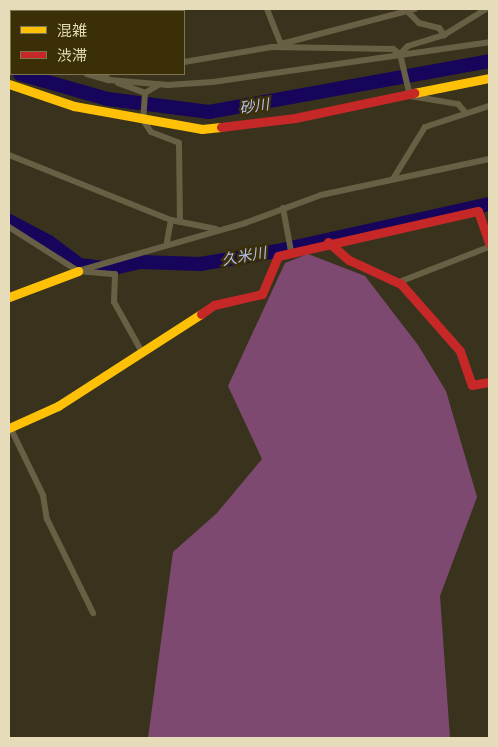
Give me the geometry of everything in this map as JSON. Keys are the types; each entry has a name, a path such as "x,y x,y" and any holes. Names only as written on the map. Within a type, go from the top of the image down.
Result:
{"street":[{"path":"267,9 281,46"},
{"path":"185,62 281,46 414,9"},
{"path":"400,54 408,46 444,35 486,9"},
{"path":"405,10 444,35"},
{"path":"105,75 109,80 160,84 213,82 489,42"},
{"path":"281,46 393,49 400,54 410,96"},
{"path":"91,75 145,93"},
{"path":"9,84 74,106 142,120 202,129 248,125 410,96 489,78"},
{"path":"145,93 160,84"},
{"path":"145,93 142,120 151,132 179,143 180,222"},
{"path":"410,96 458,104 465,112"},
{"path":"393,179 425,127 465,112 489,106"},
{"path":"9,155 171,220 220,230"},
{"path":"9,297 98,264 167,242 220,230 283,208 393,179 489,159"},
{"path":"283,208 291,250"},
{"path":"93,613 46,519 43,495 10,427 58,406 214,305 262,294 278,256 291,250 478,211 489,245 399,282"},
{"path":"167,242 171,220"},
{"path":"9,227 82,270 116,274 114,302 142,352"},
{"path":"328,242 349,260 399,282 460,352 472,385 489,382"}],"shaded area":[{"path":"308,254 365,276 418,345 446,391 477,497 440,596 450,738 148,738 173,552 217,513 262,459 228,386 285,263"}],"waterway":[{"name":"砂川","path":"24,75 108,99 209,112 489,61"},
{"name":"久米川","path":"9,221 49,242 79,265 110,269 141,262 200,264 277,251 489,204"}],"traffic: slow":[{"path":"80,10 84,9"},
{"path":"414,93 489,78"},
{"path":"9,84 74,106 202,129 221,127"},
{"path":"9,297 78,271"},
{"path":"9,428 58,406 201,314"}],"traffic: jam":[{"path":"221,127 295,118 414,93"},
{"path":"201,314 214,305 262,294 278,256 478,211 489,243"},
{"path":"328,242 349,260 401,284 460,351 472,385 489,382"}]}
